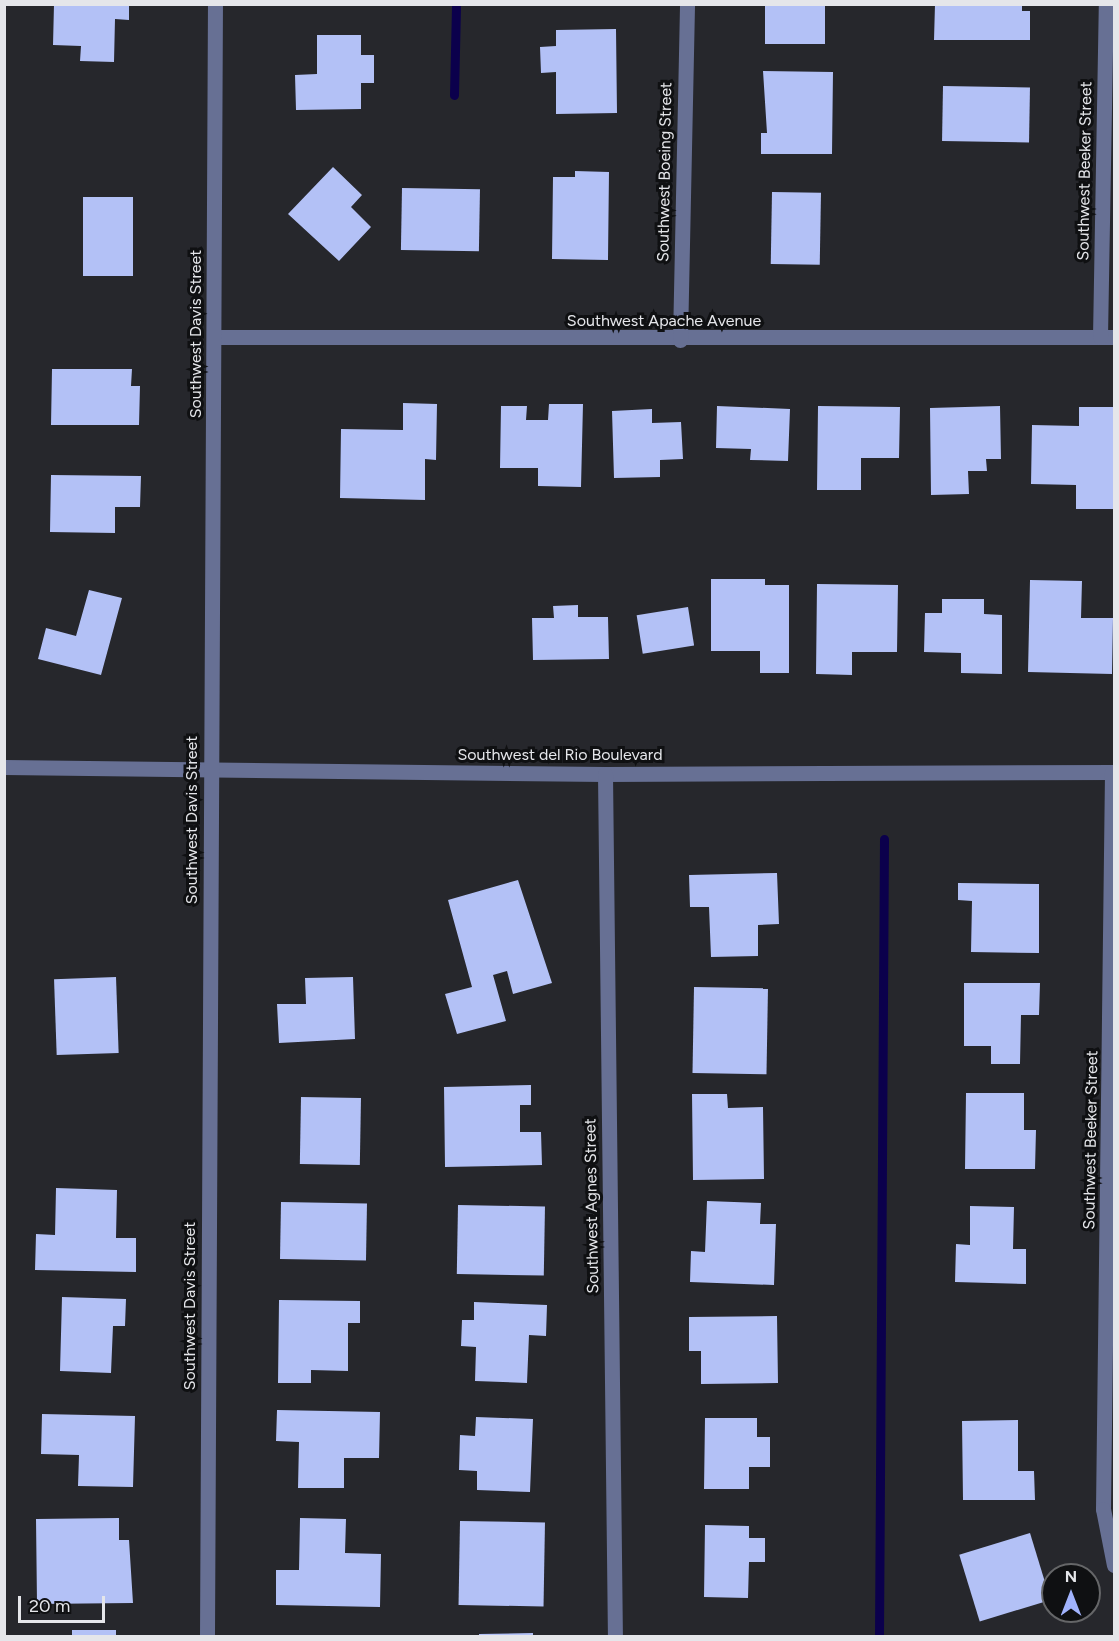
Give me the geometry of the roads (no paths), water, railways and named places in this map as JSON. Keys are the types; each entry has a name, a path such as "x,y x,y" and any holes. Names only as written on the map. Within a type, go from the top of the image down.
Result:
{"street":[{"name":"Southwest Davis Street","path":"207,1636 215,4"},
{"name":"Southwest Boeing Street","path":"680,340 687,4"},
{"name":"Southwest Beeker Street","path":"1106,4 1107,337"},
{"name":"Southwest Apache Avenue","path":"214,337 680,340 1107,337"},
{"name":"Southwest del Rio Boulevard","path":"4,767 605,774 1113,772"},
{"name":"Southwest Beeker Street","path":"1113,772 1112,1214 1103,1509 1114,1565"},
{"name":"Southwest Agnes Street","path":"605,774 615,1636"}],"waterway":[{"path":"454,95 456,4"},
{"path":"879,1636 884,839"}]}
